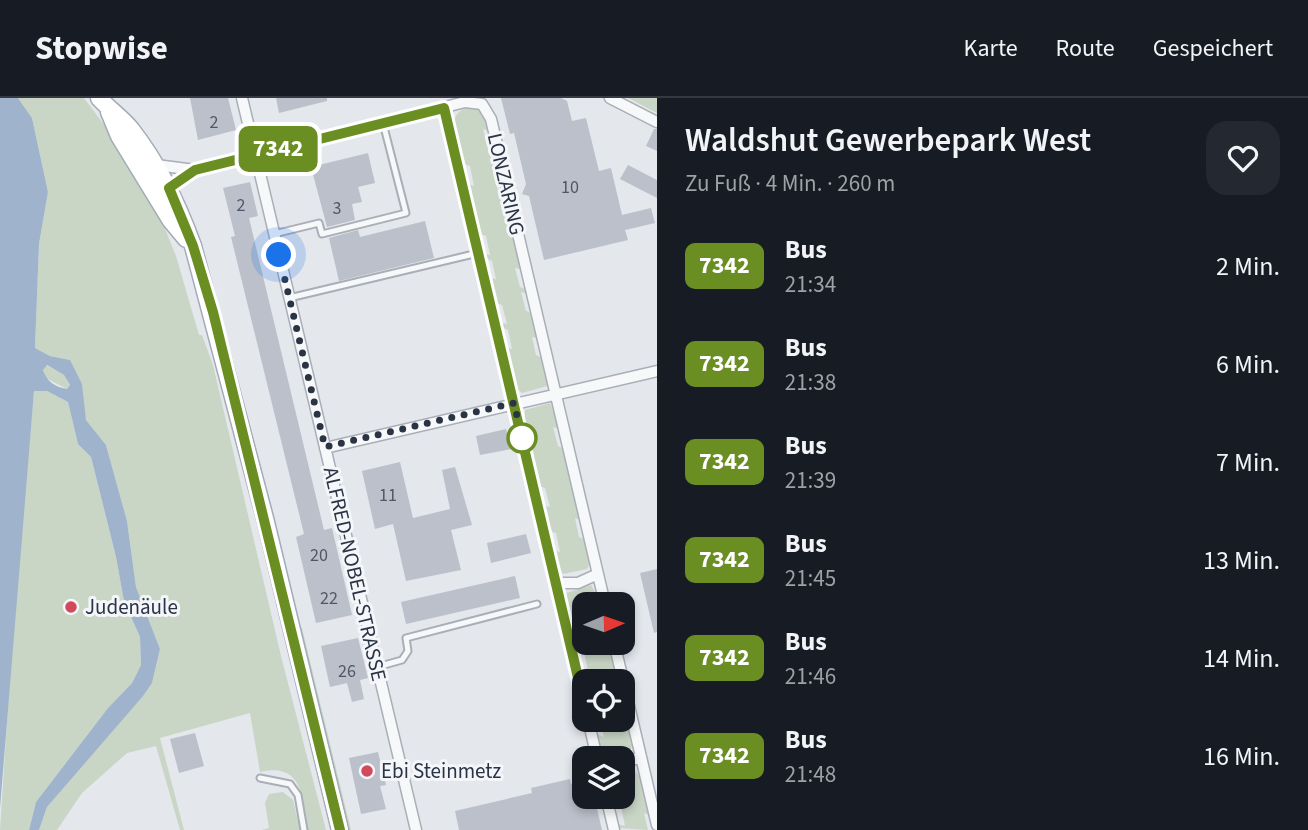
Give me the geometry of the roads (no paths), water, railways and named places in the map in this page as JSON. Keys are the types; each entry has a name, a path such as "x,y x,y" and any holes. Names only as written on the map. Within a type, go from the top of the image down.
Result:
{"main road":[{"path":"103,102 129,126 152,172 171,221 193,246"},
{"path":"152,172 169,188 193,246 264,512 340,830"}],"street":[{"name":"ALFRED-NOBEL-STRASSE","path":"243,98 416,830"},
{"path":"610,98 657,122"},
{"name":"LONZARING","path":"576,669 444,108 465,102 482,104 488,110 602,592"},
{"path":"152,172 195,170 444,108"},
{"path":"169,188 195,170"},
{"path":"325,447 657,371"},
{"path":"556,583 578,583 598,574"},
{"path":"617,655 657,825"},
{"path":"635,759 641,759"},
{"path":"609,809 614,830"}],"lane":[{"path":"274,234 319,223 322,234 406,213 383,123"},
{"path":"289,298 478,253"},
{"path":"377,667 402,660 408,651 406,638 537,604"},
{"path":"260,778 290,784 298,795 304,830"}],"water":[{"path":"0,98 18,98 32,118 48,192 39,244 35,348 50,356 70,360 82,384 86,420 106,445 127,521 136,587 160,649 152,683 143,696 47,807 39,830 29,830 36,802 108,708 132,683 141,665 140,637 124,601 91,457 78,444 68,402 47,391 34,391 0,808","holes":["47,365 64,375 70,385 67,389 52,383 43,370"]}],"place":[{"name":"Judenäule","path":"71,607"},
{"name":"Ebi Steinmetz","path":"367,771"}]}
